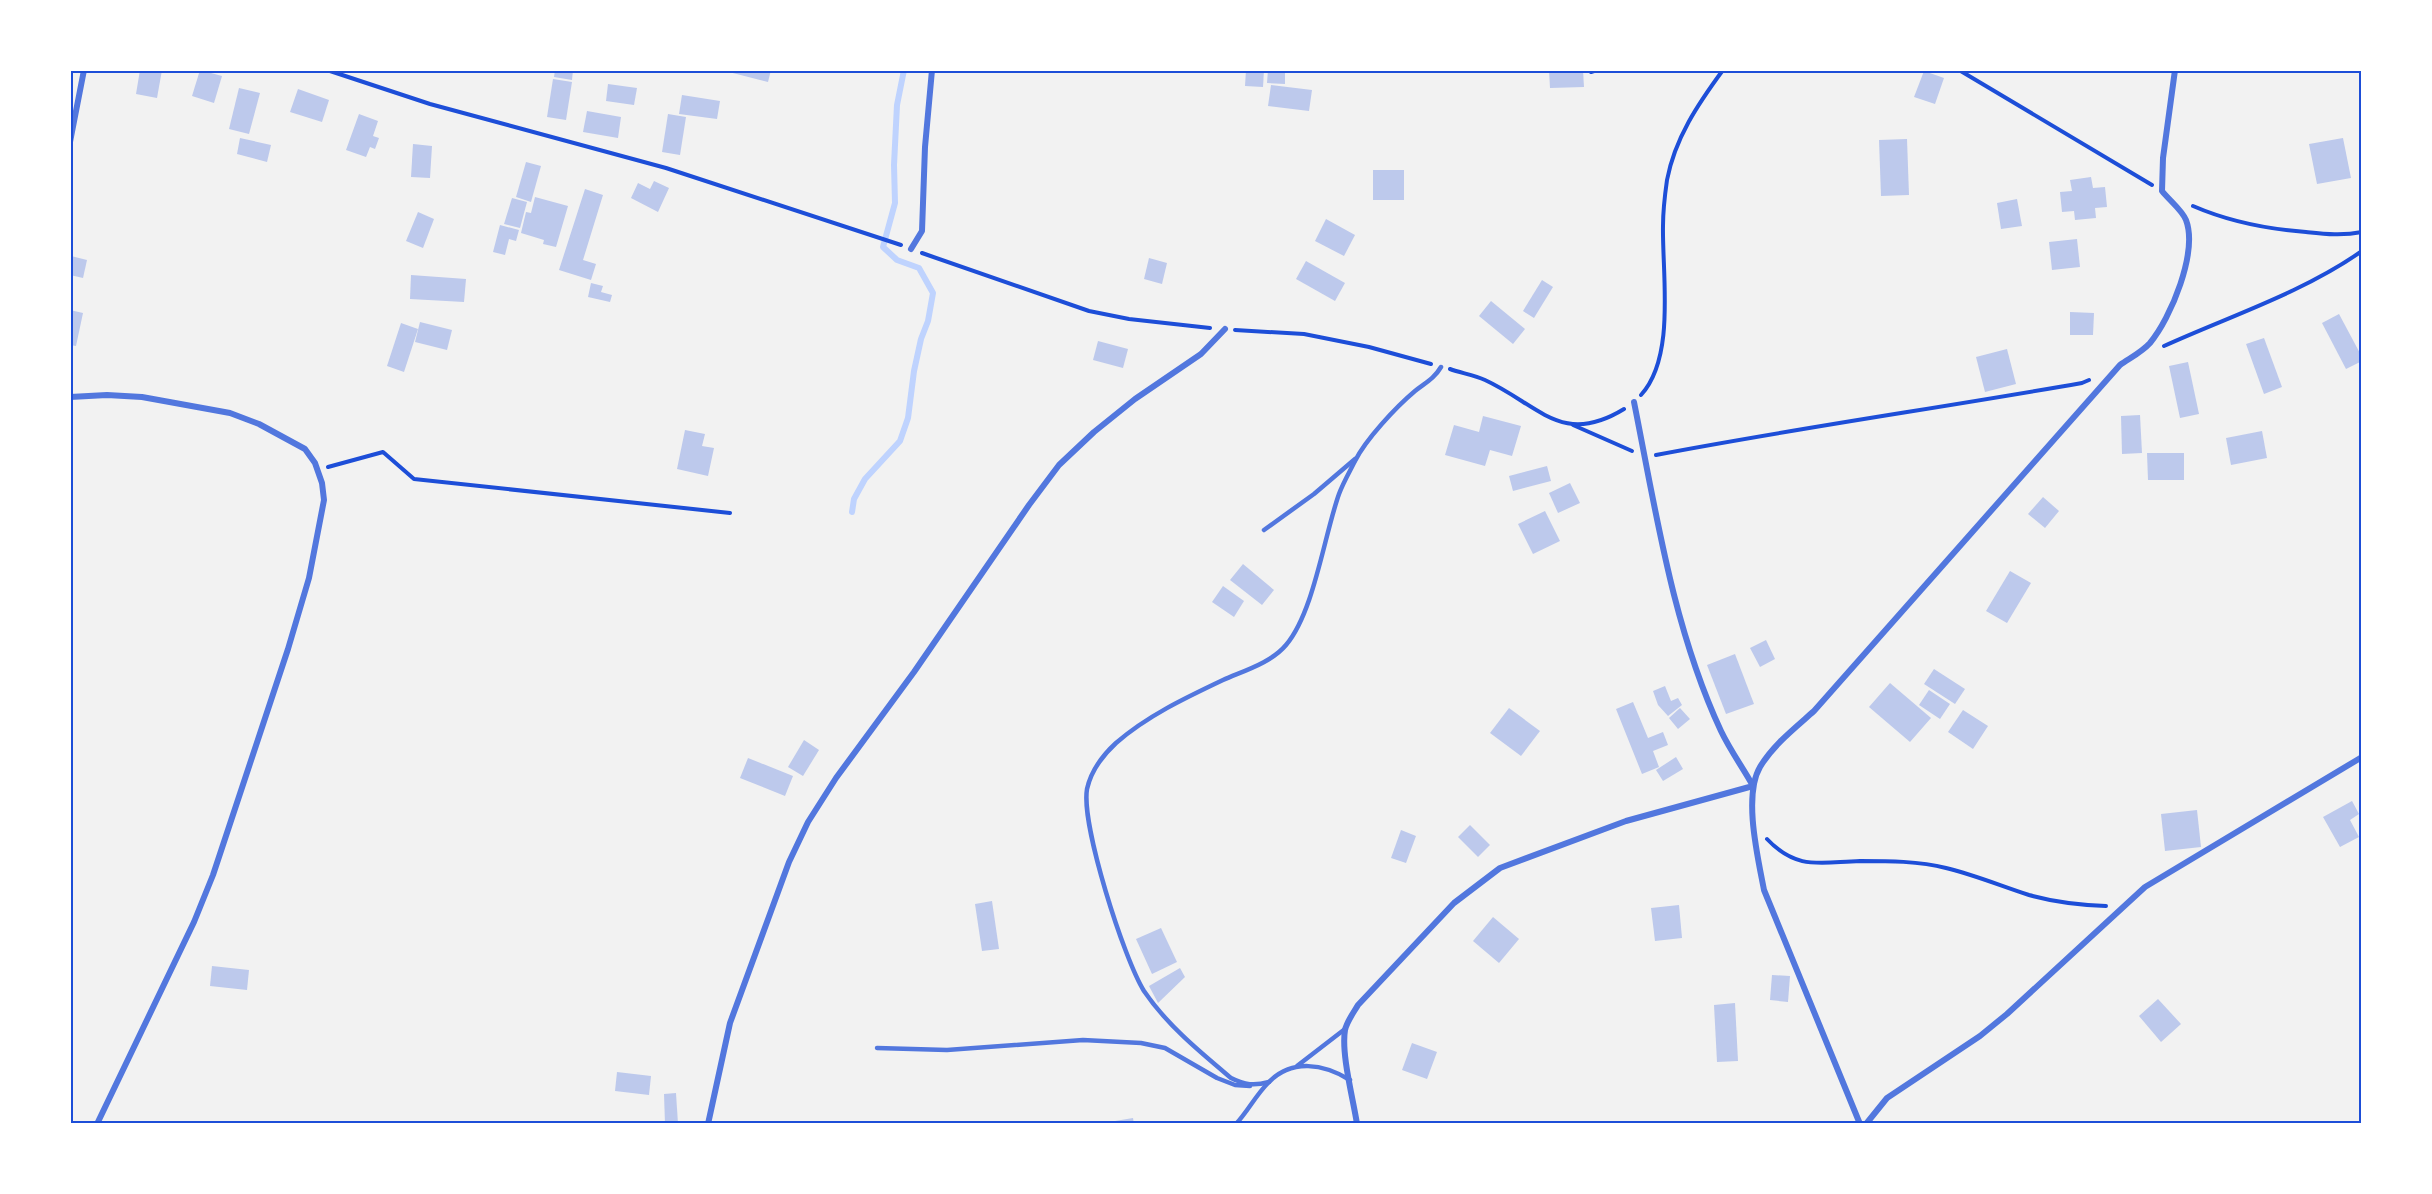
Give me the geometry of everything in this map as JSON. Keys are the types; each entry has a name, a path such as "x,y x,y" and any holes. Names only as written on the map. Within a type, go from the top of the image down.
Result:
{"street":[{"path":"70,142 84,70"},
{"path":"911,249 922,231 926,127 932,70"},
{"path":"1860,1124 1764,890 1755,825 1753,786 1759,769 1773,749 1814,711 2120,365 2149,344 2166,319 2182,277 2190,241 2186,219 2162,191 2163,158 2175,70"},
{"path":"708,1124 730,1023 786,872 808,822 836,778 914,672 1059,465 1094,432 1127,406 1201,354 1225,329"},
{"path":"70,397 107,395 142,397 230,413 260,424 305,449 318,470 324,500 309,578 288,649 217,863 194,922 97,1124"},
{"path":"1634,402 1672,588 1692,657 1722,731 1753,786"},
{"path":"1866,1124 1887,1098 1980,1036 2007,1014 2145,887 2361,757"},
{"path":"1357,1124 1345,1046 1345,1028 1358,1005 1454,903 1500,868 1626,821 1753,786"}],"lane":[{"path":"1255,1085 1231,1078 1200,1052 1168,1021 1143,989 1134,972 1100,873 1087,791 1096,766 1105,754 1143,722 1178,702 1259,663 1285,646 1295,632 1312,588 1340,493 1357,458 1391,414 1416,391 1436,377 1441,367"},
{"path":"1264,530 1314,494 1357,458"},
{"path":"877,1048 947,1050 1083,1040 1141,1043 1166,1048 1217,1078 1244,1087 1269,1082 1297,1066 1345,1028"},
{"path":"1297,1066 1323,1067 1350,1080"},
{"path":"1236,1124 1269,1082"}],"path":[{"path":"327,70 430,104 666,168 897,244 1089,311 1129,319 1304,334 1369,347 1484,379 1555,422 1572,424 1593,423 1612,416 1634,402 1653,378 1661,350 1664,286 1662,223 1668,179 1679,140 1701,101 1723,70"},
{"path":"1592,72 1597,70"},
{"path":"2161,347 2281,296 2343,264 2361,251"},
{"path":"1572,424 1645,457 1780,431 1933,410 2082,383 2091,379"},
{"path":"318,470 383,452 414,479 730,513"},
{"path":"1755,825 1777,849 1790,859 1802,863 1860,861 1945,867 2030,895 2060,902 2122,906"}],"building":[{"path":"140,70 162,70 157,98 136,94"},
{"path":"200,70 222,76 214,103 192,96"},
{"path":"555,70 573,70 572,80 554,77"},
{"path":"721,70 771,70 768,82"},
{"path":"1246,70 1264,70 1263,87 1245,86"},
{"path":"1268,70 1285,70 1285,84 1267,83"},
{"path":"1549,70 1583,70 1584,87 1550,88"},
{"path":"1924,71 1944,78 1935,104 1914,97"},
{"path":"553,79 572,82 566,120 547,117"},
{"path":"608,84 637,88 634,105 606,101"},
{"path":"1271,85 1312,90 1309,111 1268,106"},
{"path":"239,88 260,93 249,134 229,129"},
{"path":"298,89 329,100 322,122 290,112"},
{"path":"682,95 720,101 717,119 679,114"},
{"path":"587,111 621,117 618,138 583,132"},
{"path":"359,114 378,121 373,136 379,138 375,149 370,147 366,157 346,150"},
{"path":"668,114 686,117 680,155 662,152"},
{"path":"240,138 271,145 267,162 237,154"},
{"path":"2343,138 2351,178 2317,184 2309,144"},
{"path":"1907,139 1909,195 1881,196 1879,140"},
{"path":"413,144 432,146 430,178 411,177"},
{"path":"526,162 541,166 531,202 516,197"},
{"path":"1373,170 1404,170 1404,200 1373,200"},
{"path":"2091,177 2093,188 2105,187 2107,207 2095,208 2096,218 2075,220 2074,211 2062,212 2060,192 2072,191 2070,180"},
{"path":"654,181 669,188 658,212 631,198 638,183 650,189"},
{"path":"585,189 603,195 583,260 596,264 591,280 559,270"},
{"path":"535,197 568,206 556,247 543,244 544,240 521,233 526,212 531,213"},
{"path":"512,198 527,202 520,228 504,224"},
{"path":"2017,199 2022,226 2001,229 1997,203"},
{"path":"418,212 434,219 423,248 406,241"},
{"path":"1326,219 1355,235 1344,256 1315,241"},
{"path":"500,225 519,230 516,241 509,239 505,255 493,252"},
{"path":"2077,239 2080,267 2052,270 2049,242"},
{"path":"71,256 87,260 83,278 70,275"},
{"path":"1149,258 1167,263 1162,284 1144,279"},
{"path":"1306,261 1345,283 1335,301 1296,279"},
{"path":"411,275 466,279 464,302 410,299"},
{"path":"1542,280 1553,287 1534,318 1523,311"},
{"path":"591,283 603,286 601,292 612,295 610,302 588,297"},
{"path":"1491,301 1525,329 1513,344 1479,316"},
{"path":"70,310 83,313 76,346 70,345"},
{"path":"2070,312 2094,313 2093,335 2070,335"},
{"path":"2339,314 2362,357 2362,361 2346,369 2322,323"},
{"path":"420,322 452,330 447,350 415,342"},
{"path":"401,323 418,329 404,372 387,366"},
{"path":"2264,338 2282,387 2264,394 2246,344"},
{"path":"1098,341 1128,349 1123,368 1093,360"},
{"path":"2007,349 2016,384 1985,392 1976,357"},
{"path":"2188,362 2199,414 2180,418 2169,366"},
{"path":"2140,415 2142,453 2122,454 2121,416"},
{"path":"1483,416 1521,426 1512,456 1490,450 1485,466 1445,455 1454,425 1479,432"},
{"path":"685,430 705,434 702,446 714,448 708,476 677,469"},
{"path":"2262,431 2267,458 2231,465 2226,438"},
{"path":"2147,453 2184,453 2184,480 2148,480"},
{"path":"1547,466 1551,481 1513,491 1509,476"},
{"path":"1570,483 1580,503 1558,513 1549,493"},
{"path":"2043,497 2059,511 2045,528 2028,514"},
{"path":"1545,511 1560,541 1533,554 1518,524"},
{"path":"1243,564 1274,590 1262,605 1230,580"},
{"path":"2010,571 2031,583 2007,623 1986,611"},
{"path":"1223,586 1244,601 1234,617 1212,602"},
{"path":"1766,640 1775,659 1760,667 1750,648"},
{"path":"1735,654 1754,704 1726,714 1707,665"},
{"path":"1934,669 1965,689 1955,704 1924,684"},
{"path":"1890,683 1931,718 1910,742 1869,707"},
{"path":"1665,686 1671,701 1678,698 1682,705 1668,716 1658,705 1653,691"},
{"path":"1929,690 1950,704 1940,719 1919,705"},
{"path":"1633,702 1648,738 1663,732 1668,745 1653,751 1659,767 1642,774 1616,709"},
{"path":"1509,708 1540,731 1521,756 1490,733"},
{"path":"1680,708 1690,719 1678,729 1669,718"},
{"path":"1963,710 1988,726 1973,749 1948,732"},
{"path":"804,740 819,750 803,776 788,767"},
{"path":"1676,757 1683,769 1663,781 1656,770"},
{"path":"748,758 793,776 785,796 740,778"},
{"path":"2352,801 2359,814 2350,820 2359,837 2340,847 2323,817"},
{"path":"2197,810 2201,847 2165,851 2161,814"},
{"path":"1470,825 1490,845 1478,857 1458,837"},
{"path":"1401,830 1416,836 1406,863 1391,858"},
{"path":"992,901 999,949 982,951 975,904"},
{"path":"1679,905 1682,938 1655,941 1651,908"},
{"path":"1493,917 1519,939 1499,963 1473,941"},
{"path":"1161,928 1177,962 1152,974 1136,939"},
{"path":"212,966 249,970 247,990 210,986"},
{"path":"1180,968 1185,977 1158,1003 1149,986"},
{"path":"1772,975 1790,976 1788,1002 1770,1000"},
{"path":"2158,999 2181,1024 2161,1042 2139,1016"},
{"path":"1735,1003 1738,1061 1717,1062 1714,1005"},
{"path":"1412,1043 1437,1052 1427,1079 1402,1070"},
{"path":"617,1072 651,1076 649,1095 615,1091"},
{"path":"676,1093 678,1124 665,1124 664,1094"},
{"path":"1133,1118 1134,1124 1109,1124 1109,1122"}],"waterway":[{"path":"852,512 854,499 865,479 900,441 908,418 914,371 933,293 919,268 897,260 883,247 895,203 897,105 904,70"}]}
